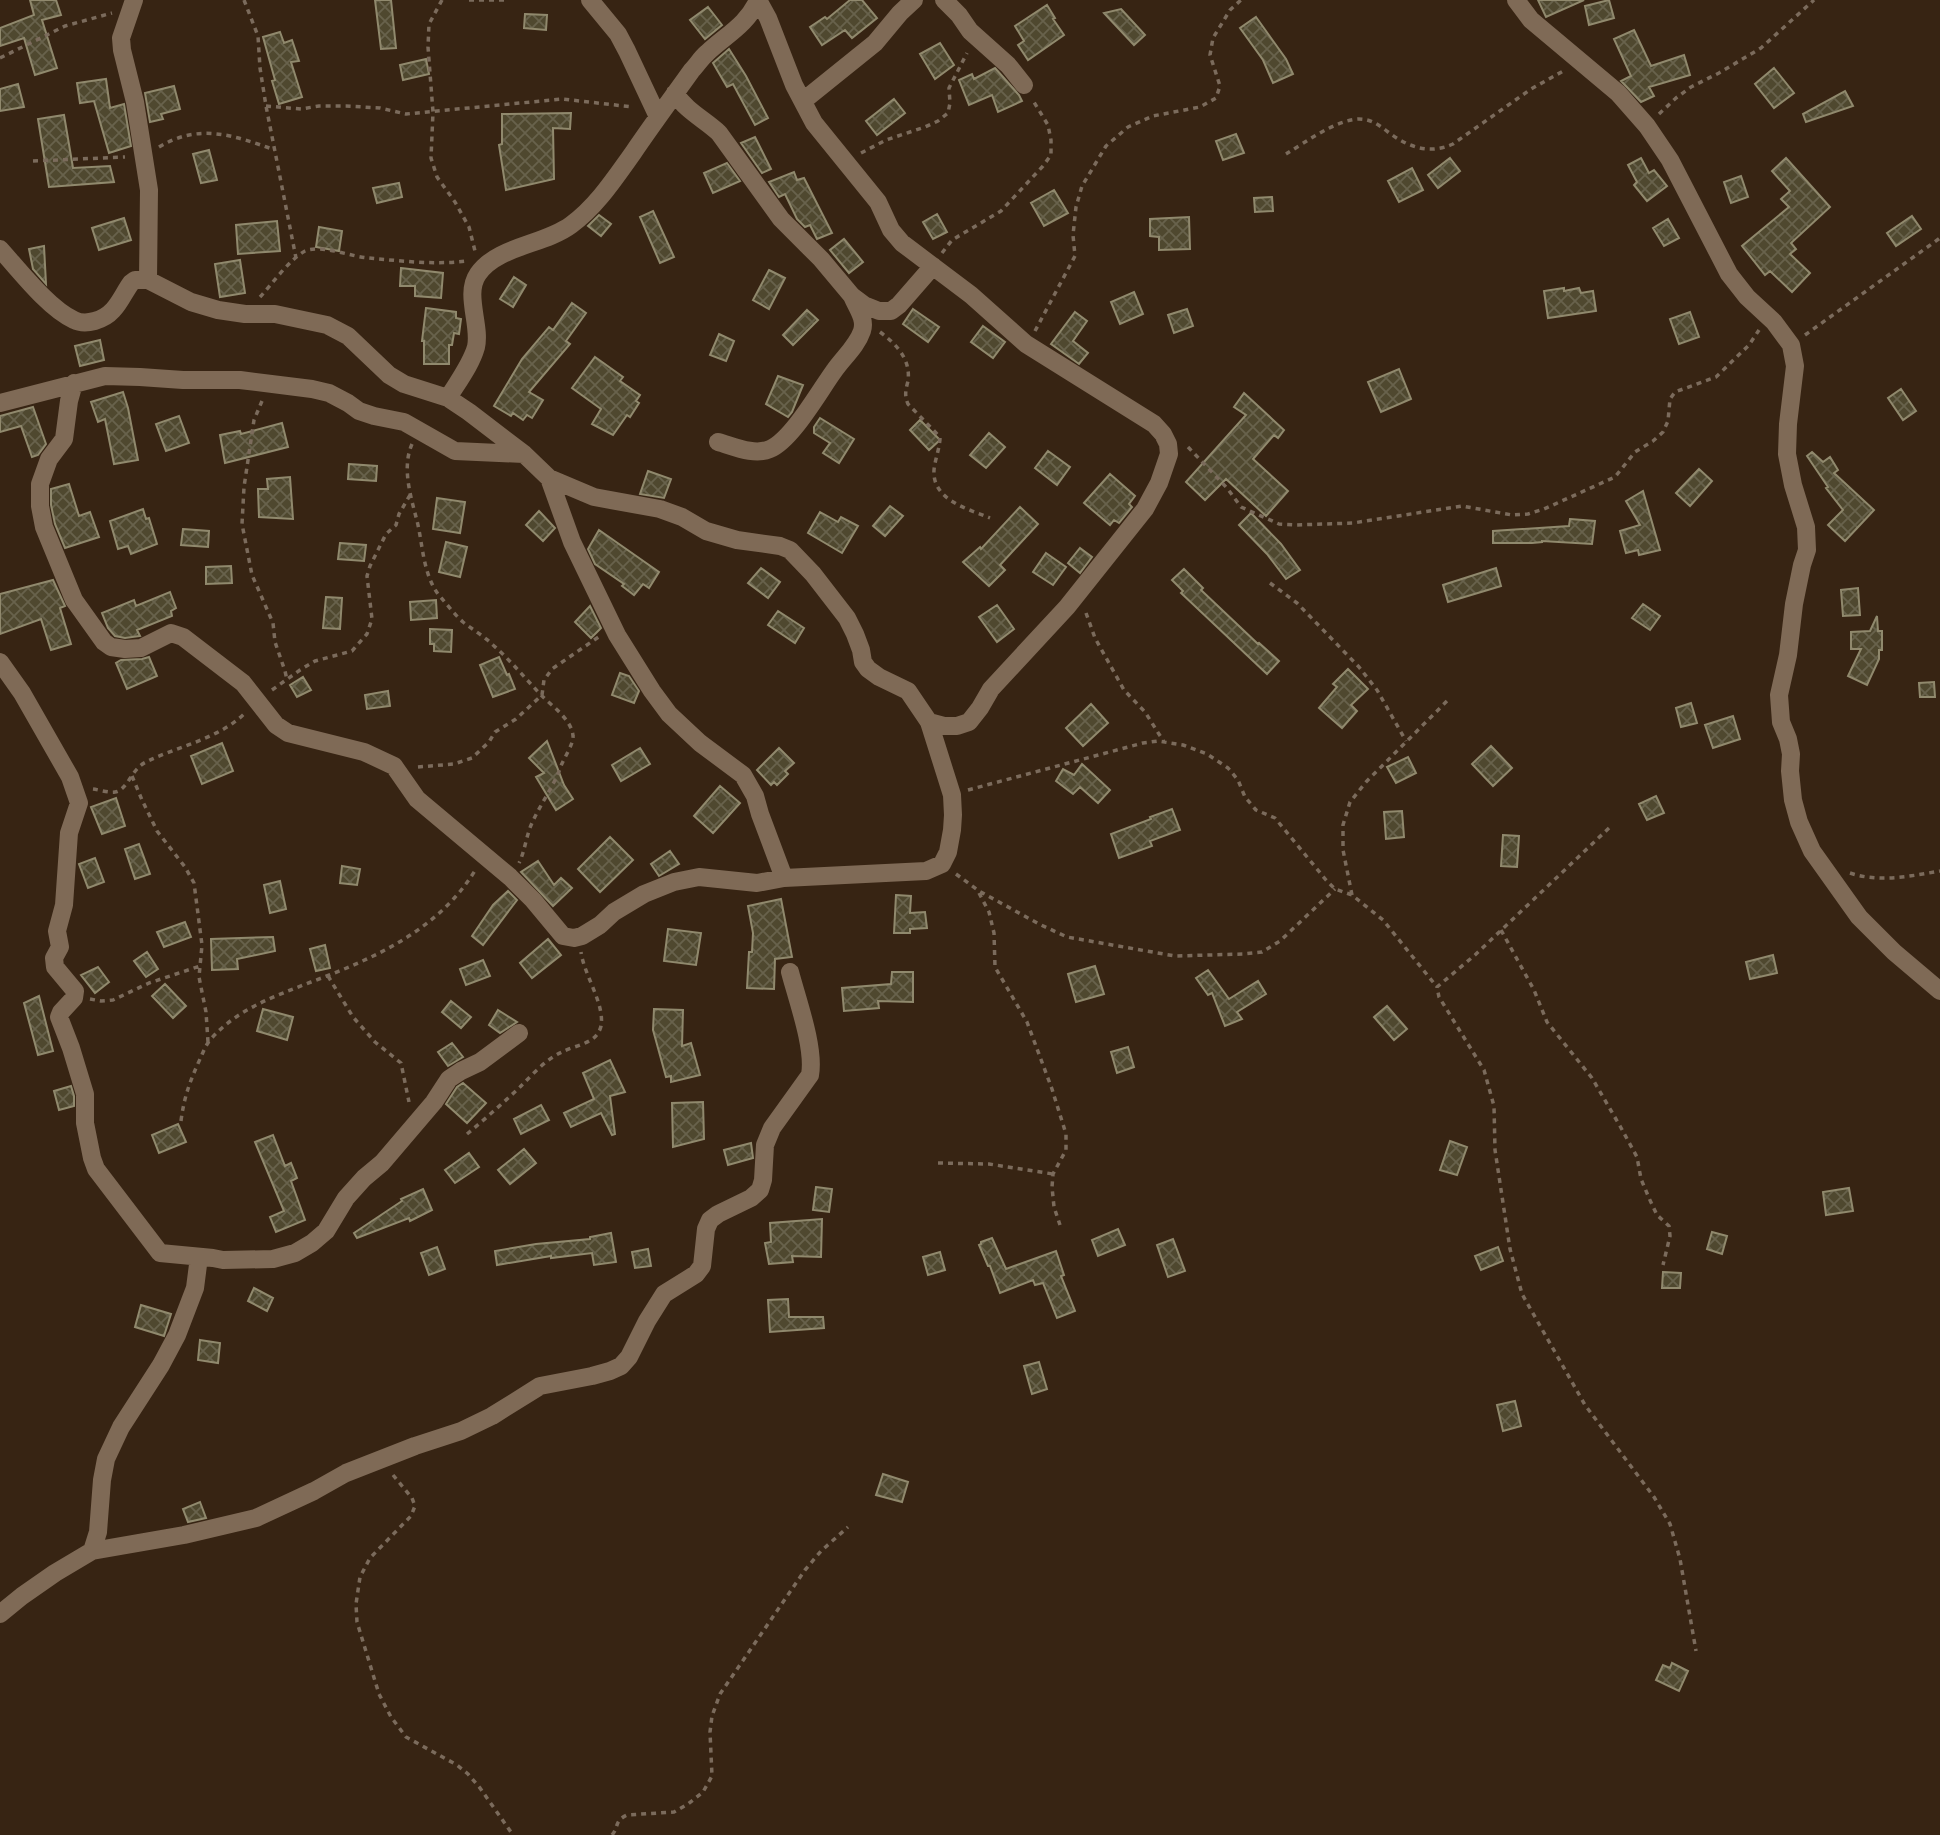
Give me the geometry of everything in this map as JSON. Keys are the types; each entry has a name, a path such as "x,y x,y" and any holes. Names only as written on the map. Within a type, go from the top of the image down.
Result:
{"street":[{"path":"590,0 622,43 655,113"},
{"path":"448,398 475,350 478,334 472,303 475,278 481,270 501,256 572,225 607,190 655,113 706,54 741,26 753,12 758,0"},
{"path":"758,0 768,18 794,85 814,123 878,202 891,230 902,243 971,295 1026,344 1154,424 1168,444 1166,465 1144,509 1078,593 991,689 969,722 957,726 929,722"},
{"path":"803,101 875,43 914,0"},
{"path":"944,0 960,15 970,31 998,54 1024,85"},
{"path":"1516,0 1531,20 1618,93 1647,126 1670,160 1729,274 1791,345 1795,366 1787,454 1806,527 1807,550 1779,695 1781,722 1791,754 1793,800 1812,851 1859,917 1894,952 1940,991"},
{"path":"133,4 121,38 135,102 149,190 148,280"},
{"path":"675,93 682,103 719,133 781,219 821,259 852,296 864,305 879,311 891,311 933,266"},
{"path":"0,249 51,304 73,320 84,323 96,321 113,311 131,282 141,279 191,302 218,310 245,314 275,314 327,325 348,336 389,375 404,384 448,398 499,434 549,478 594,496 660,509 682,517 706,531 790,550 813,574 847,618 867,669 908,691 929,722 952,794 952,830 942,864 926,871 784,878 757,883 699,877 674,882 644,894 582,936 563,936 510,877 417,799 396,769 385,760 288,733 276,725 243,684 175,634 164,636 141,648 111,647 104,642 74,600 44,527 40,506 40,484 49,459 64,439 69,401 75,383"},
{"path":"718,442 753,451 772,449 803,417 862,332 864,321 852,296"},
{"path":"0,402 105,376 240,380 329,393 359,411 404,422 454,451 524,454"},
{"path":"549,478 572,542 613,627 636,667 668,714 700,743 743,775 750,785 784,878"},
{"path":"0,662 22,693 70,777 79,803 69,833 64,905 57,931 60,947 54,958 55,967 75,991 74,998 59,1017 85,1094 86,1130 96,1169 160,1253 223,1260 273,1259 295,1253 312,1243 326,1231 346,1198 382,1163 434,1102 449,1079 480,1062 519,1033"},
{"path":"92,1550 184,1535 256,1518 346,1473 461,1431 492,1416 540,1386 610,1371 621,1366 629,1357 664,1294 696,1274 702,1266 706,1229 710,1220 751,1198 760,1190 765,1146 772,1128 810,1075 808,1042 790,972"},
{"path":"0,1614 55,1573 92,1550 98,1532 106,1459 121,1427 177,1335 195,1288 199,1257"}],"path":[{"path":"244,0 258,36 266,106 296,258"},
{"path":"245,314 296,258 313,249 378,259 443,262 475,260 470,227 432,167 433,112 429,24 442,0"},
{"path":"469,0 504,0"},
{"path":"1026,344 1075,256 1073,234 1076,207 1082,186 1106,146 1128,127 1153,116 1200,107 1216,98 1220,86 1210,55 1213,38 1230,10 1241,0"},
{"path":"1647,126 1676,97 1760,48 1814,0"},
{"path":"0,58 65,26 133,4"},
{"path":"845,161 886,140 938,121 947,113 950,103 949,88 970,48 970,31"},
{"path":"1286,154 1337,125 1363,119 1375,122 1398,139 1418,149 1442,149 1531,89 1580,62"},
{"path":"933,266 952,240 1001,211 1051,155 1048,125 1024,85"},
{"path":"266,106 302,109 346,106 380,108 406,114 562,99 655,113"},
{"path":"33,161 143,156 181,135 196,132 241,138 275,150"},
{"path":"1791,345 1940,238"},
{"path":"1184,443 1227,488 1241,507 1279,524 1353,523 1462,506 1512,515 1528,514 1615,477 1635,452 1663,432 1668,421 1670,399 1675,392 1716,377 1749,345 1768,316"},
{"path":"864,321 888,338 906,361 909,368 905,397 908,404 940,437 934,473 934,481 939,491 954,503 990,518"},
{"path":"272,384 254,420 244,487 242,524 252,575 273,623 275,642 287,680"},
{"path":"418,429 406,464 425,562 433,586 461,620 503,654 542,695 565,720 573,734 573,741 558,776 541,803 530,827 523,855 510,877"},
{"path":"70,777 82,786 94,790 121,790 145,762 231,725 257,701 315,661 352,651 367,634 372,619 367,576 370,566 386,534 396,525 398,514 411,493"},
{"path":"1270,583 1297,603 1359,667 1377,690 1406,741"},
{"path":"1078,593 1095,638 1124,690 1145,712 1164,742"},
{"path":"396,769 454,764 472,758 489,742 495,732 516,719 542,695 544,680 552,669 613,627"},
{"path":"1352,895 1343,850 1343,825 1350,802 1366,782 1449,699"},
{"path":"952,794 1143,743 1183,745 1207,754 1228,768 1256,810 1275,818 1335,889 1352,895 1383,920 1437,987 1439,998 1483,1070 1494,1106 1495,1150 1510,1249 1522,1294 1585,1405 1654,1497 1670,1524 1680,1559 1696,1651"},
{"path":"132,774 157,831 194,883 202,945 199,977 206,1012 208,1042"},
{"path":"1437,987 1609,828"},
{"path":"181,1121 188,1084 208,1042 229,1021 248,1007 375,957 399,944 463,890 484,855"},
{"path":"942,864 979,891 1067,937 1175,956 1262,951 1280,941 1335,889"},
{"path":"1843,869 1853,875 1876,878 1907,877 1940,871"},
{"path":"979,891 989,912 994,933 995,967 1027,1022 1066,1134 1066,1150 1053,1174 1054,1207 1060,1225"},
{"path":"1501,930 1534,990 1547,1022 1592,1078 1637,1157 1641,1179 1649,1198 1657,1215 1669,1226 1670,1236 1663,1265"},
{"path":"467,1134 538,1069 561,1052 590,1041 600,1029 599,1009 582,961 582,936"},
{"path":"75,991 100,1001 113,1000 200,966"},
{"path":"328,976 353,1017 375,1042 401,1063 414,1124"},
{"path":"939,1163 989,1164 1053,1174"},
{"path":"380,1460 412,1497 415,1506 411,1516 370,1558 360,1577 356,1604 357,1622 379,1694 406,1737 468,1774 513,1835"},
{"path":"612,1835 621,1818 626,1815 674,1812 703,1792 712,1776 710,1732 712,1716 720,1694 805,1570 821,1551 848,1527"}],"building":[{"path":"30,0 56,0 61,15 42,20 57,68 35,75 24,38 0,46 0,28 34,15"},
{"path":"375,0 391,0 396,48 381,49"},
{"path":"850,0 862,0 877,18 852,38 845,30 822,45 810,27 825,17 827,19"},
{"path":"1538,0 1584,0 1546,17"},
{"path":"1609,0 1614,18 1589,25 1585,6"},
{"path":"1047,5 1064,35 1028,60 1018,45 1024,41 1015,26"},
{"path":"708,7 722,25 705,39 690,20"},
{"path":"1121,9 1145,35 1134,45 1104,13"},
{"path":"525,14 547,15 546,30 524,28"},
{"path":"1256,17 1286,59 1293,74 1273,83 1263,60 1240,28"},
{"path":"1634,30 1651,66 1684,55 1690,75 1649,87 1654,96 1641,102 1621,81 1631,76 1614,39"},
{"path":"280,32 284,43 292,40 299,61 291,62 302,97 279,104 263,37"},
{"path":"940,43 954,65 935,79 920,54"},
{"path":"729,49 768,118 755,125 733,84 727,87 713,63"},
{"path":"426,59 429,74 403,80 400,65"},
{"path":"995,68 1022,101 998,112 992,95 969,105 959,80 972,74 974,79"},
{"path":"1774,68 1794,93 1774,108 1755,84"},
{"path":"106,79 110,108 124,104 131,146 109,153 94,101 80,103 77,83"},
{"path":"18,84 24,107 0,111 0,89"},
{"path":"174,86 180,109 161,114 163,119 150,122 145,93"},
{"path":"1845,91 1853,106 1806,122 1803,114"},
{"path":"894,99 905,113 877,135 866,121"},
{"path":"571,113 570,129 553,128 554,179 506,190 499,145 502,144 502,114"},
{"path":"64,115 73,168 110,166 114,182 49,187 38,119"},
{"path":"1236,134 1244,153 1223,160 1216,141"},
{"path":"755,137 771,169 762,173 741,143"},
{"path":"209,150 217,180 201,183 193,154"},
{"path":"1450,158 1460,171 1438,188 1428,175"},
{"path":"1641,158 1649,173 1654,170 1667,186 1647,201 1634,185 1637,182 1628,165"},
{"path":"1786,158 1830,207 1791,243 1796,249 1790,254 1810,273 1792,292 1770,271 1765,275 1742,246 1789,207 1781,199 1790,191 1772,171"},
{"path":"727,163 740,181 713,193 704,173"},
{"path":"1412,168 1423,190 1399,202 1388,181"},
{"path":"794,172 797,180 804,178 832,233 817,239 810,225 805,227 797,219 785,194 779,197 769,182"},
{"path":"1741,176 1748,197 1731,203 1724,182"},
{"path":"399,183 402,197 377,203 373,188"},
{"path":"1054,190 1068,213 1044,226 1031,203"},
{"path":"1272,197 1273,211 1255,212 1254,198"},
{"path":"653,211 674,257 660,263 640,217"},
{"path":"937,214 947,232 933,239 923,222"},
{"path":"599,215 611,224 601,236 588,226"},
{"path":"1912,216 1921,229 1896,246 1887,233"},
{"path":"1189,217 1190,249 1159,250 1159,237 1150,236 1150,219"},
{"path":"124,218 131,240 99,250 92,228"},
{"path":"1668,219 1679,238 1664,246 1653,228"},
{"path":"277,221 280,251 238,254 236,225"},
{"path":"319,227 342,231 339,251 316,247"},
{"path":"844,239 863,262 849,273 830,250"},
{"path":"44,246 46,284 33,269 29,249"},
{"path":"240,260 245,293 220,297 215,264"},
{"path":"401,268 443,273 441,298 415,296 415,286 400,286"},
{"path":"769,270 785,278 769,309 753,300"},
{"path":"514,277 526,285 513,307 500,299"},
{"path":"1564,288 1564,291 1579,288 1581,293 1593,291 1596,311 1548,318 1544,291"},
{"path":"1134,292 1143,314 1120,324 1111,302"},
{"path":"572,303 586,313 566,341 570,344 529,392 543,400 532,418 527,415 523,420 494,406 522,359 549,327 553,330"},
{"path":"426,308 456,312 456,318 461,319 459,334 454,333 452,345 449,345 449,364 424,364 422,341"},
{"path":"913,309 939,327 928,342 903,324"},
{"path":"1187,309 1193,326 1174,333 1168,315"},
{"path":"807,310 818,320 793,345 783,335"},
{"path":"1075,312 1087,321 1073,341 1088,353 1079,364 1051,344"},
{"path":"1690,312 1699,337 1679,344 1670,319"},
{"path":"983,326 1005,342 993,358 971,342"},
{"path":"719,334 734,341 726,361 710,355"},
{"path":"100,340 104,360 80,366 75,346"},
{"path":"595,357 623,377 620,381 640,395 636,401 639,403 630,417 627,415 613,435 592,424 601,409 572,388"},
{"path":"1399,369 1411,399 1381,412 1368,382"},
{"path":"778,376 803,385 788,417 766,404"},
{"path":"1901,389 1916,411 1903,420 1888,398"},
{"path":"123,392 138,460 114,464 105,419 98,422 91,402"},
{"path":"1244,393 1284,430 1278,438 1274,435 1253,459 1288,491 1266,516 1226,479 1205,500 1186,482 1246,415 1234,407"},
{"path":"33,407 46,444 38,455 32,457 21,426 0,432 0,416"},
{"path":"179,416 189,443 166,451 156,424"},
{"path":"820,418 854,439 839,463 823,453 830,443 814,433 814,427"},
{"path":"920,420 940,440 929,450 910,430"},
{"path":"282,423 288,447 225,463 220,435 240,431 241,434"},
{"path":"989,433 1005,447 986,468 970,455"},
{"path":"1048,451 1070,467 1057,485 1035,468"},
{"path":"1812,452 1823,462 1830,457 1838,470 1834,473 1874,510 1845,541 1828,525 1843,510 1807,456"},
{"path":"349,464 377,466 376,481 348,479"},
{"path":"1699,469 1712,481 1690,506 1676,493"},
{"path":"648,471 671,479 664,498 640,494"},
{"path":"1110,474 1135,496 1129,504 1132,507 1119,523 1114,520 1110,525 1084,503"},
{"path":"290,477 293,519 259,517 258,489 268,489 267,479"},
{"path":"69,484 79,516 90,512 99,537 65,548 55,524 51,489"},
{"path":"1643,491 1660,550 1639,555 1638,550 1626,553 1620,531 1640,525 1626,501"},
{"path":"437,498 465,502 460,533 433,529"},
{"path":"890,506 903,516 885,536 873,526"},
{"path":"1020,507 1038,524 1000,565 1005,570 989,586 963,562 980,547 981,549"},
{"path":"143,509 146,519 149,518 157,544 131,554 128,546 118,549 110,521"},
{"path":"539,511 555,528 543,541 526,525"},
{"path":"820,512 838,522 841,517 858,526 842,553 808,533"},
{"path":"1251,513 1281,544 1300,570 1286,579 1239,525"},
{"path":"1570,519 1595,521 1592,544 1542,541 1493,543 1493,531 1569,526"},
{"path":"183,529 209,531 208,547 181,545"},
{"path":"599,530 659,572 649,588 643,584 634,595 622,586 624,584 595,564 588,549"},
{"path":"446,542 467,547 460,577 439,572"},
{"path":"340,543 366,545 364,561 338,559"},
{"path":"1080,548 1092,557 1080,573 1068,563"},
{"path":"1046,553 1066,567 1053,585 1033,572"},
{"path":"231,566 232,583 206,584 206,567"},
{"path":"761,568 780,582 768,598 748,583"},
{"path":"1496,568 1501,586 1448,602 1443,585"},
{"path":"1184,569 1203,588 1201,590 1279,661 1267,674 1181,593 1183,591 1172,580"},
{"path":"53,580 65,606 60,608 71,644 51,650 41,619 0,634 0,594"},
{"path":"1858,588 1860,615 1843,616 1841,590"},
{"path":"170,592 176,608 171,611 172,616 137,630 140,636 115,636 108,628 102,613 134,600 136,606"},
{"path":"326,597 342,598 340,629 323,628"},
{"path":"436,600 437,618 411,620 410,602"},
{"path":"1643,604 1660,616 1650,630 1632,618"},
{"path":"997,605 1014,629 997,642 979,617"},
{"path":"590,606 601,628 591,638 575,622"},
{"path":"778,611 804,628 795,643 768,625"},
{"path":"1877,616 1878,631 1882,631 1882,650 1879,650 1879,659 1867,685 1848,676 1861,649 1851,649 1851,632 1870,631"},
{"path":"430,629 452,630 451,652 434,651 434,644 430,644"},
{"path":"149,657 157,676 127,689 116,663"},
{"path":"499,657 515,689 493,697 480,665"},
{"path":"1348,669 1368,689 1351,705 1357,711 1342,728 1319,708 1337,687 1333,684"},
{"path":"620,673 629,676 639,691 634,703 612,695"},
{"path":"303,677 311,690 297,697 290,685"},
{"path":"1934,682 1935,697 1920,697 1919,683"},
{"path":"388,691 390,706 367,709 365,695"},
{"path":"1691,703 1697,723 1681,727 1676,708"},
{"path":"1091,704 1108,723 1083,746 1066,728"},
{"path":"1733,716 1740,739 1713,748 1705,725"},
{"path":"547,741 564,785 573,799 556,810 536,777 544,773 529,758"},
{"path":"222,743 233,771 202,784 191,756"},
{"path":"1491,746 1512,768 1493,786 1472,764"},
{"path":"640,748 650,764 621,781 612,765"},
{"path":"779,748 794,763 785,771 788,774 777,785 774,782 771,785 757,770"},
{"path":"1408,757 1416,773 1396,783 1387,767"},
{"path":"1082,764 1110,790 1098,803 1080,787 1073,794 1056,781 1063,769 1074,775"},
{"path":"720,786 740,803 713,833 694,816"},
{"path":"1656,796 1664,813 1647,820 1639,804"},
{"path":"116,798 125,826 102,834 91,807"},
{"path":"1172,809 1180,830 1150,841 1152,846 1119,858 1111,834"},
{"path":"1402,811 1404,837 1386,839 1384,812"},
{"path":"1503,835 1519,836 1517,867 1501,866"},
{"path":"610,837 633,860 600,892 578,869"},
{"path":"139,844 150,874 135,879 125,849"},
{"path":"670,851 679,864 659,876 651,864"},
{"path":"95,858 104,882 88,888 79,864"},
{"path":"538,861 554,885 561,878 572,888 553,906 521,872"},
{"path":"342,866 360,869 357,885 340,883"},
{"path":"280,881 286,909 270,913 264,885"},
{"path":"508,891 517,900 483,945 472,936 493,905"},
{"path":"896,895 911,896 910,913 925,912 927,928 910,929 910,933 894,933"},
{"path":"781,899 792,957 775,959 774,989 747,988 753,933 748,906"},
{"path":"185,922 191,937 164,947 157,932"},
{"path":"668,929 701,933 696,965 664,961"},
{"path":"273,937 275,951 237,959 238,969 212,970 211,939"},
{"path":"548,939 561,955 532,978 520,963"},
{"path":"325,945 330,968 316,971 310,949"},
{"path":"147,952 158,969 146,977 134,961"},
{"path":"1773,955 1777,973 1750,979 1746,962"},
{"path":"483,960 490,976 466,985 460,969"},
{"path":"1095,966 1104,994 1076,1002 1068,974"},
{"path":"98,967 109,982 95,993 81,975"},
{"path":"1208,970 1229,999 1258,981 1266,994 1237,1012 1242,1019 1225,1026 1212,993 1208,995 1196,978"},
{"path":"892,972 913,972 913,1002 878,1001 879,1008 844,1011 842,988 891,984"},
{"path":"165,984 186,1006 173,1018 152,996"},
{"path":"39,996 53,1051 38,1055 24,1003"},
{"path":"451,1001 471,1017 461,1028 442,1012"},
{"path":"1387,1006 1407,1029 1394,1040 1374,1017"},
{"path":"263,1009 293,1017 287,1040 257,1031"},
{"path":"654,1009 683,1010 682,1046 691,1043 700,1075 671,1082 671,1076 666,1077 653,1030"},
{"path":"498,1010 517,1022 500,1033 489,1025"},
{"path":"452,1043 463,1057 448,1066 438,1052"},
{"path":"1128,1047 1134,1067 1117,1073 1111,1052"},
{"path":"610,1060 625,1092 610,1096 615,1134 612,1135 601,1113 571,1127 564,1113 594,1099 583,1073"},
{"path":"463,1083 486,1103 467,1123 446,1104 457,1087"},
{"path":"71,1086 74,1106 59,1110 54,1091"},
{"path":"703,1102 704,1139 673,1147 672,1103"},
{"path":"541,1105 549,1120 521,1134 514,1119"},
{"path":"178,1124 186,1142 159,1153 152,1135"},
{"path":"273,1135 285,1166 291,1163 297,1178 291,1181 305,1220 276,1232 270,1217 284,1211 255,1142"},
{"path":"1450,1141 1467,1147 1457,1175 1440,1170"},
{"path":"751,1143 753,1158 728,1165 724,1150"},
{"path":"524,1149 536,1163 510,1184 498,1170"},
{"path":"469,1153 479,1167 455,1183 445,1170"},
{"path":"816,1187 832,1189 829,1212 813,1210"},
{"path":"1849,1188 1853,1211 1826,1215 1823,1192"},
{"path":"423,1189 432,1210 410,1221 409,1218 357,1238 354,1233 402,1201 401,1199"},
{"path":"822,1219 821,1257 792,1256 793,1262 769,1264 765,1243 771,1242 770,1223"},
{"path":"1118,1229 1125,1245 1098,1256 1092,1240"},
{"path":"1712,1232 1727,1236 1722,1254 1707,1249"},
{"path":"611,1233 616,1262 594,1265 592,1253 551,1256 497,1265 495,1251 590,1239"},
{"path":"992,1238 1006,1269 1056,1251 1064,1275 1061,1276 1075,1311 1057,1318 1043,1283 1035,1285 1033,1280 1000,1293 979,1245"},
{"path":"1173,1239 1185,1271 1168,1277 1157,1245"},
{"path":"437,1247 445,1269 429,1275 421,1253"},
{"path":"1498,1247 1503,1261 1481,1270 1475,1256"},
{"path":"648,1249 651,1266 635,1268 632,1252"},
{"path":"940,1252 945,1270 928,1275 923,1257"},
{"path":"1663,1272 1681,1273 1680,1288 1662,1288"},
{"path":"254,1288 273,1298 267,1311 248,1301"},
{"path":"788,1299 789,1317 823,1317 824,1328 770,1332 768,1300"},
{"path":"141,1305 171,1314 164,1336 135,1327"},
{"path":"200,1340 220,1343 218,1363 198,1360"},
{"path":"1039,1362 1047,1389 1032,1394 1024,1366"},
{"path":"1515,1401 1521,1426 1503,1431 1497,1405"},
{"path":"883,1474 908,1482 902,1502 876,1495"},
{"path":"200,1502 206,1518 188,1522 183,1509"},
{"path":"1672,1663 1688,1671 1679,1691 1656,1680 1663,1665 1670,1668"}]}
